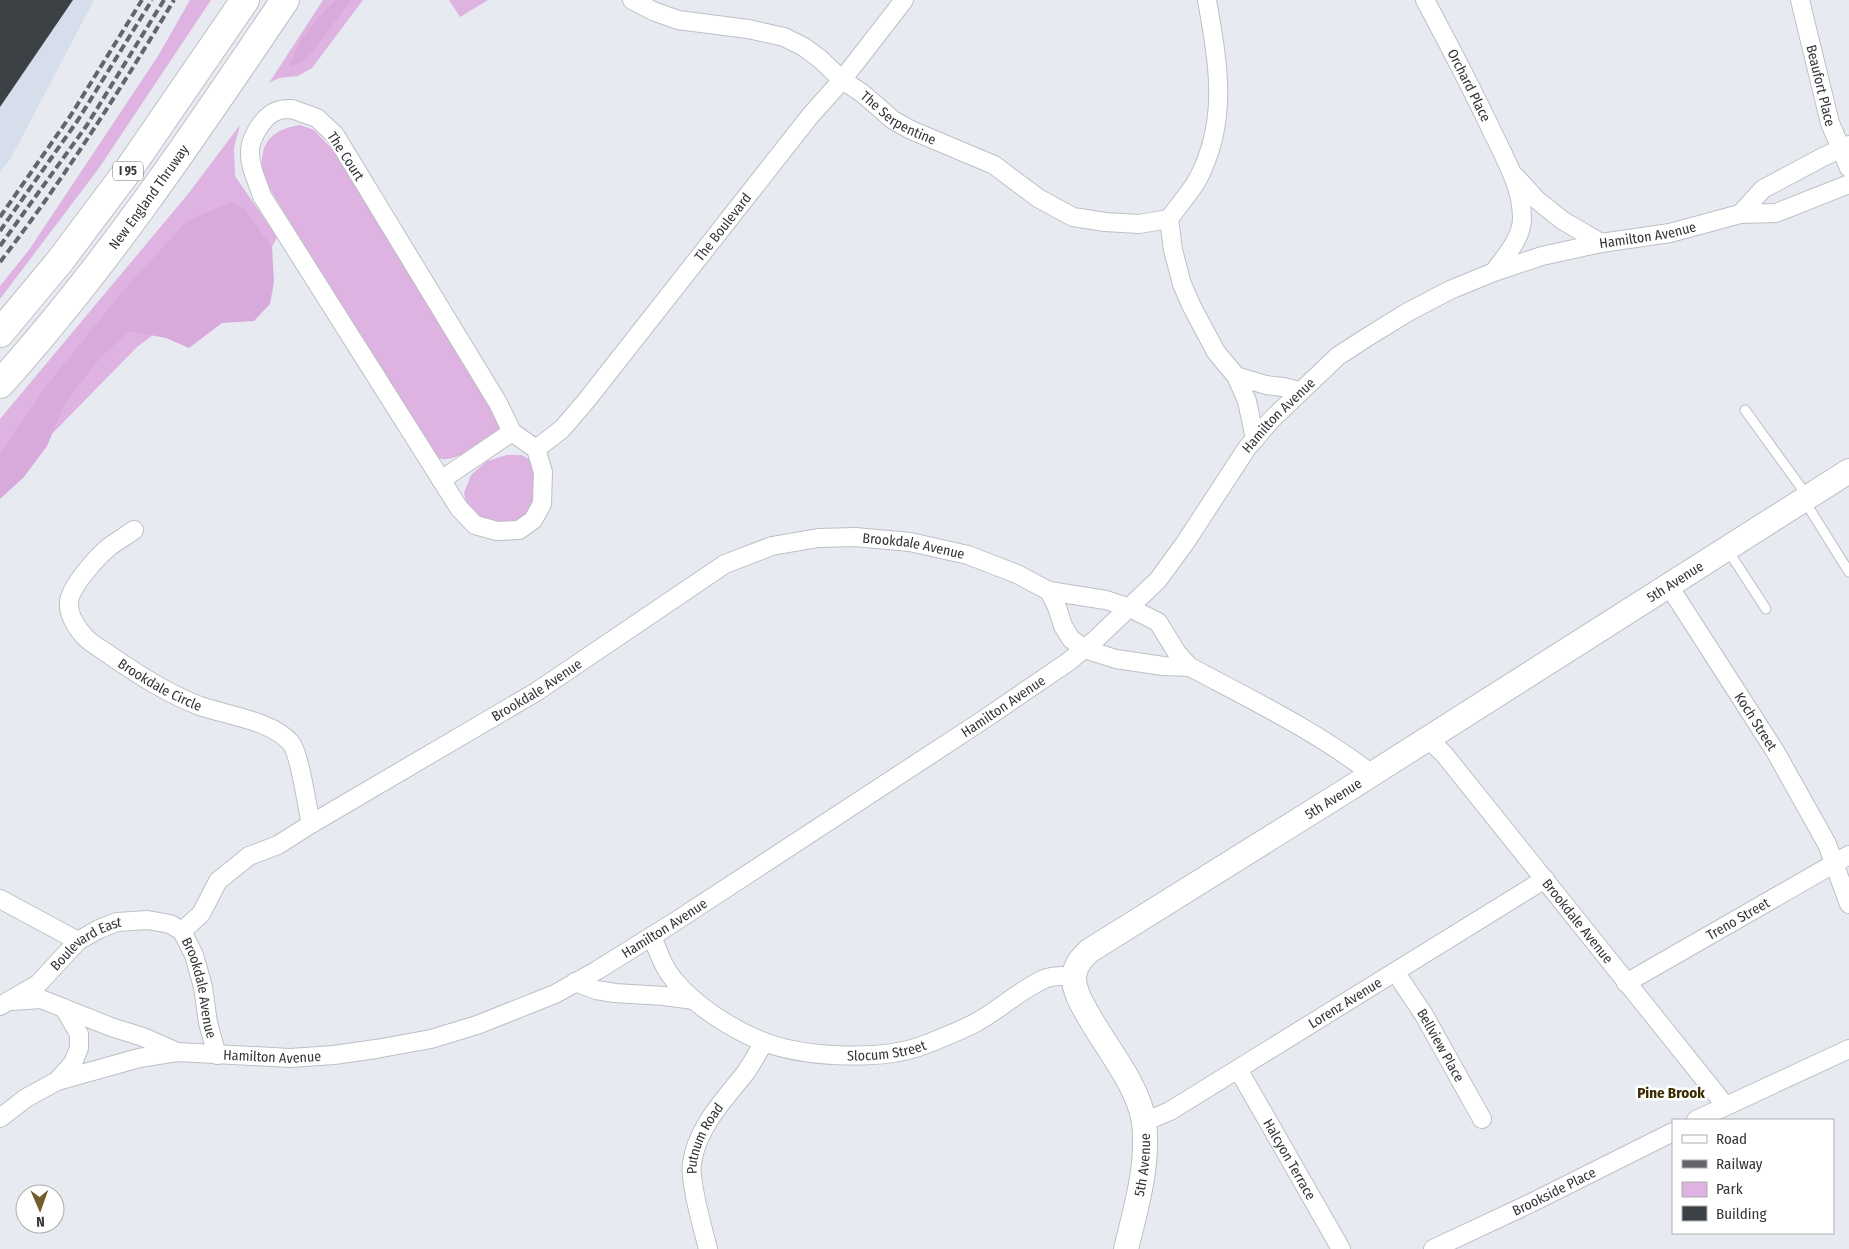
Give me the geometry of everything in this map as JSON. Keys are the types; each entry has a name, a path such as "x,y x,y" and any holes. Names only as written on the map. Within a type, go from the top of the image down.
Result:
{"highway":[{"name":"I 95","path":"0,333 60,261 129,169 245,0"},
{"name":"New England Thruway","path":"0,384 76,294 146,202 285,0"}],"street":[{"name":"The Serpentine","path":"632,0 653,11 678,20 748,29 784,37 804,47 820,59 842,80 862,93 893,120 911,130 994,165 1038,198 1073,217 1105,222 1139,224 1169,219"},
{"name":"The Boulevard","path":"536,449 562,429 586,401 810,116 842,80 904,0"},
{"path":"1207,0 1220,86 1216,129 1210,150 1197,179 1169,219 1173,250 1185,291 1216,352 1236,376 1247,401 1255,439"},
{"name":"Orchard Place","path":"1425,0 1463,71 1512,172 1519,196 1522,220 1514,243 1494,272"},
{"name":"Beaufort Place","path":"1800,0 1830,123 1845,146 1849,168"},
{"name":"The Court","path":"292,109 302,111 317,118 336,135 498,403 512,432 536,449 543,472 542,504 533,520 519,530 497,531 475,524 459,508 262,196 253,170 250,151 260,124 276,111 292,109"},
{"path":"1740,214 1763,189 1845,146"},
{"name":"Orchard Place","path":"1512,172 1537,200 1562,220 1601,243"},
{"name":"Hamilton Avenue","path":"57,1081 139,1058 177,1052 290,1058 334,1055 431,1039 477,1025 555,994 652,936 980,722 1084,649 1158,580 1255,439 1282,408 1338,356 1408,312 1450,290 1494,272 1542,256 1601,243 1670,233 1740,214 1776,213 1849,184"},
{"path":"1236,376 1266,385 1300,391"},
{"path":"441,480 512,432"},
{"name":"5th Avenue","path":"1126,1249 1138,1201 1145,1157 1144,1122 1139,1102 1086,1012 1077,992 1074,978 1078,962 1089,951 1849,472"},
{"name":"Brookdale Circle","path":"134,530 108,548 78,581 69,600 70,615 77,627 86,639 138,674 169,691 200,706 253,721 283,736 292,744 297,756 311,824"},
{"name":"Brookdale Avenue","path":"217,1055 208,1023 203,987 194,955 182,932 201,914 218,881 249,856 278,845 536,692 725,564 772,546 818,538 855,537 910,542 968,555 1017,574 1049,592 1106,600 1130,608 1158,622 1177,653 1190,667 1297,724 1351,758 1372,774"},
{"name":"Koch Street","path":"1669,586 1775,751 1827,844 1842,859 1849,904"},
{"name":"Brookdale Avenue","path":"1049,592 1057,606 1063,626 1071,639 1084,649 1116,659 1163,666 1190,667"},
{"name":"Brookdale Avenue","path":"1428,739 1444,754 1725,1105"},
{"name":"Treno Street","path":"1626,983 1842,859"},
{"name":"Lorenz Avenue","path":"1144,1122 1170,1111 1238,1070 1354,996 1396,973 1545,879"},
{"path":"0,899 78,941"},
{"name":"Boulevard East","path":"5,1004 38,984 78,941 99,929 117,922 148,920 170,924 182,932"},
{"name":"Slocum Street","path":"652,936 665,967 674,980 694,1000 724,1022 764,1042 826,1055 860,1056 906,1052 976,1022 1045,979 1060,976 1074,978"},
{"name":"Bellview Place","path":"1396,973 1424,1015 1482,1119"},
{"name":"Slocum Street","path":"575,982 596,990 615,993 694,1000"},
{"name":"Hamilton Avenue","path":"5,1004 41,999 111,1027 143,1037 177,1052"},
{"path":"1,1118 26,1098 57,1081 73,1064 79,1048 79,1034 64,1008"},
{"name":"Putnum Road","path":"708,1249 692,1179 691,1163 699,1139 713,1113 748,1069 764,1042"},
{"path":"1698,1119 1849,1049"},
{"name":"Halcyon Terrace","path":"1238,1070 1340,1249"},
{"name":"Brookside Place","path":"1432,1249 1672,1132"}],"lane":[{"path":"1746,410 1806,499 1849,572"},
{"path":"1727,549 1766,609"}],"shaded area":[{"path":"0,0 94,0 11,158 0,172"},
{"path":"336,0 351,0 306,60 289,67 297,48 308,30"},
{"path":"231,202 244,209 272,247 274,282 270,304 254,321 222,323 189,348 166,338 129,331 100,358 65,403 47,446 24,477 0,499 0,454 47,385 122,292 186,222"}],"green space":[{"path":"190,0 211,0 99,168 0,299 0,286 29,250 158,56"},
{"path":"323,0 363,0 312,68 298,76 279,78 269,83"},
{"path":"449,0 488,0 460,17"},
{"path":"240,125 234,148 235,176 277,237 272,247 137,347 0,487 0,419 188,194"},
{"path":"300,125 314,130 333,150 497,414 499,428 497,433 480,446 447,459 442,459 432,453 263,178 262,157 268,141 280,131"},
{"path":"507,455 521,455 533,461 537,474 536,493 528,514 520,520 507,525 485,522 467,506 464,493 471,475 487,461"}],"building":[{"path":"0,0 73,0 0,107"}],"railway":[{"path":"0,217 71,115 142,0"},
{"path":"0,231 78,120 152,0"},
{"path":"0,246 87,125 164,0"},
{"path":"0,262 47,199 91,134 174,0"}],"district":[{"name":"Pine Brook","path":"1671,1093"}]}
